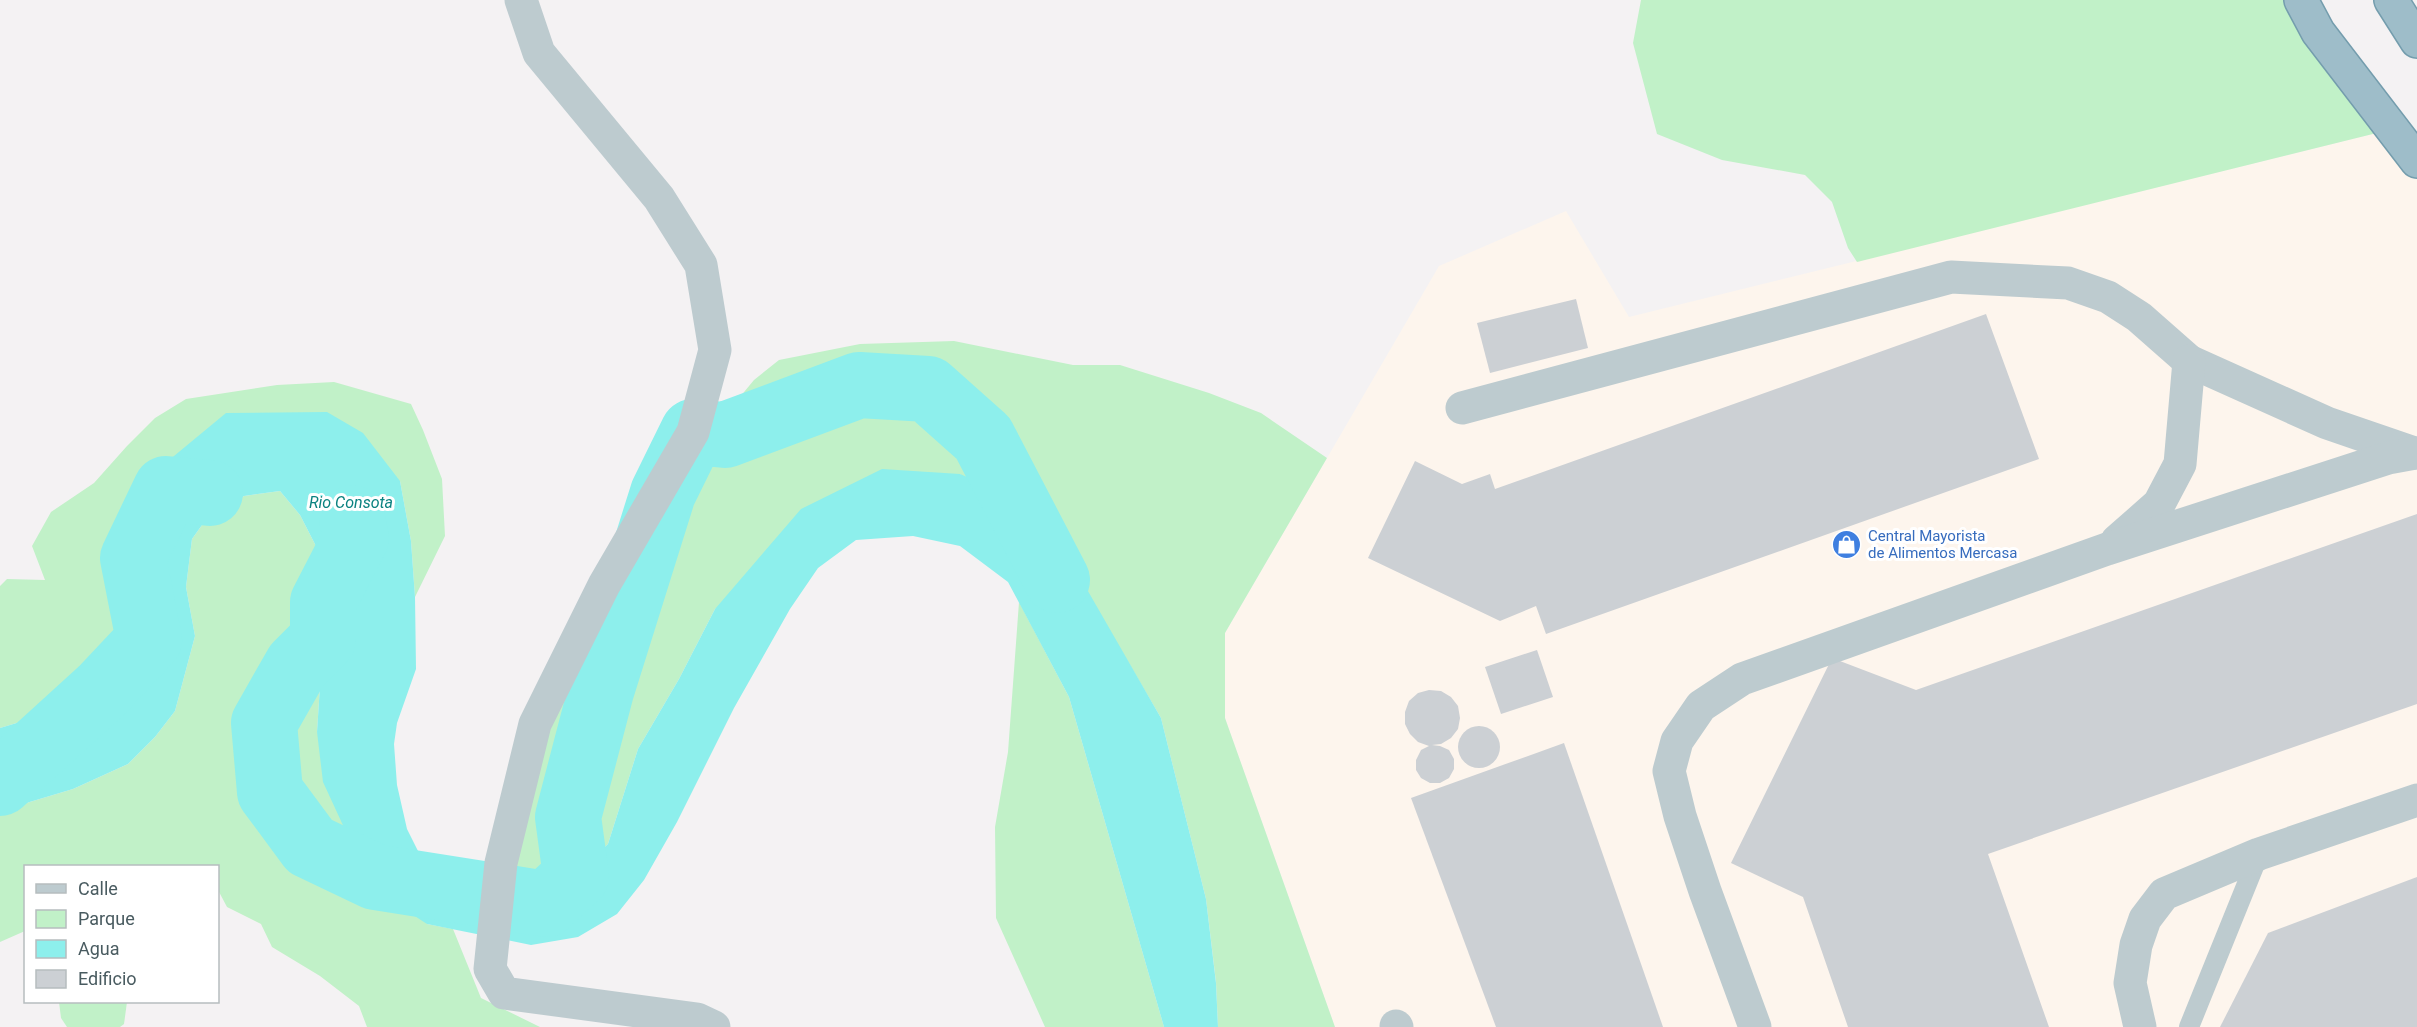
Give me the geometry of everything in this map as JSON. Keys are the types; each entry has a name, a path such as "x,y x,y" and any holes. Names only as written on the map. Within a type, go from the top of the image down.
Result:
{"highway":[{"path":"2301,0 2318,32 2417,161"},
{"path":"2391,0 2417,41"}],"street":[{"path":"521,0 539,53 659,198 701,265 715,350 693,432 604,585 535,724 501,863 490,969 504,993 697,1019 714,1027"},
{"path":"1462,408 1951,277 2068,283 2108,297 2139,317 2189,361 2327,423 2417,454"},
{"path":"2107,549 2159,504 2180,464 2189,361"},
{"path":"1755,1027 1680,816 1670,771 1677,741 1701,706 1742,679 2107,549 2380,461 2417,454"},
{"path":"2140,1027 2130,982 2136,945 2145,919 2164,894 2259,854 2417,800"}],"lane":[{"path":"2189,1027 2259,854"}],"shaded area":[{"name":"Central Mayorista de Alimentos Mercasa","path":"2393,129 2417,161 2417,1027 1335,1027 1225,718 1225,633 1439,266 1566,211 1629,317"}],"green space":[{"path":"1641,0 2301,0 2393,129 1857,262 1848,248 1832,202 1805,175 1722,160 1657,134 1633,43"},
{"path":"954,341 1073,365 1120,365 1209,393 1261,413 1327,458 1225,633 1225,718 1335,1027 1218,1027 1216,982 1206,899 1161,718 1110,631 960,474 715,609 679,679 638,749 608,844 546,904 514,908 497,902 535,724 693,432 725,415 754,380 779,360 860,344"},
{"path":"334,382 411,404 442,479 445,536 415,597 411,541 400,481 145,480 149,640 73,706 0,728 0,586 7,579 45,580 32,546 51,512 94,483 155,418 186,399 277,385"},
{"path":"280,491 300,515 319,552 323,639 317,732 427,924 453,929 481,998 540,1027 367,1027 359,1006 320,976 272,947 261,924 227,907 219,892 219,865 24,865 24,931 0,942 0,808 13,807 73,789 128,764 155,737 175,711 195,636 186,587 192,539 207,518 244,496"},
{"path":"1019,602 1069,697 1164,1027 1045,1027 996,918 995,827 1008,752"},
{"path":"59,1003 127,1003 124,1024 120,1027 67,1027 61,1018"}],"water":[{"name":"Rio Consota","path":"327,412 363,433 400,481 411,541 415,597 416,669 397,723 394,744 397,785 407,829 431,877 514,908 546,904 608,844 638,749 679,679 715,609 801,509 882,469 960,474 1016,498 1058,539 1161,718 1206,899 1216,983 1218,1027 1164,1027 1069,697 1008,582 960,546 913,536 856,540 818,568 790,609 734,708 677,822 644,880 617,914 578,937 531,945 427,924 404,909 375,877 347,834 323,782 317,732 323,639 319,552 300,515 280,491 244,496 207,518 192,539 186,587 195,636 175,711 155,737 128,764 73,789 13,807 0,808 0,728 73,706 149,640 145,480 226,413"}],"building":[{"path":"1576,299 1588,348 1490,373 1477,323"},
{"path":"1986,314 2039,459 1546,634 1536,606 1500,621 1368,558 1415,461 1462,484 1490,474 1495,489"},
{"path":"2417,514 2417,704 1988,854 2049,1027 1848,1027 1803,897 1731,863 1832,658 1916,690"},
{"path":"1537,650 1553,697 1501,714 1485,667"},
{"path":"1429,690 1441,691 1451,697 1458,706 1460,718 1458,729 1451,738 1441,744 1432,745 1449,750 1454,759 1454,769 1449,778 1440,783 1430,783 1421,778 1416,770 1416,760 1421,750 1429,746 1418,742 1410,734 1405,724 1405,712 1409,701 1418,693"},
{"path":"1479,726 1494,732 1500,747 1494,762 1479,768 1464,762 1458,747 1464,732"},
{"path":"1564,743 1663,1027 1496,1027 1411,798"},
{"path":"2417,877 2417,1027 2220,1027 2268,933"}],"waterway":[{"path":"352,518 356,538 323,602 323,639 297,665 264,723 270,792 310,846 375,877 546,904 576,876 568,817 601,691 663,493 693,432 725,435 859,385 928,389 983,438 1057,580"},
{"path":"0,783 101,691 149,640 133,558 166,489 210,493"}],"place":[{"name":"Central Mayorista de Alimentos Mercasa","path":"1847,545"}]}
